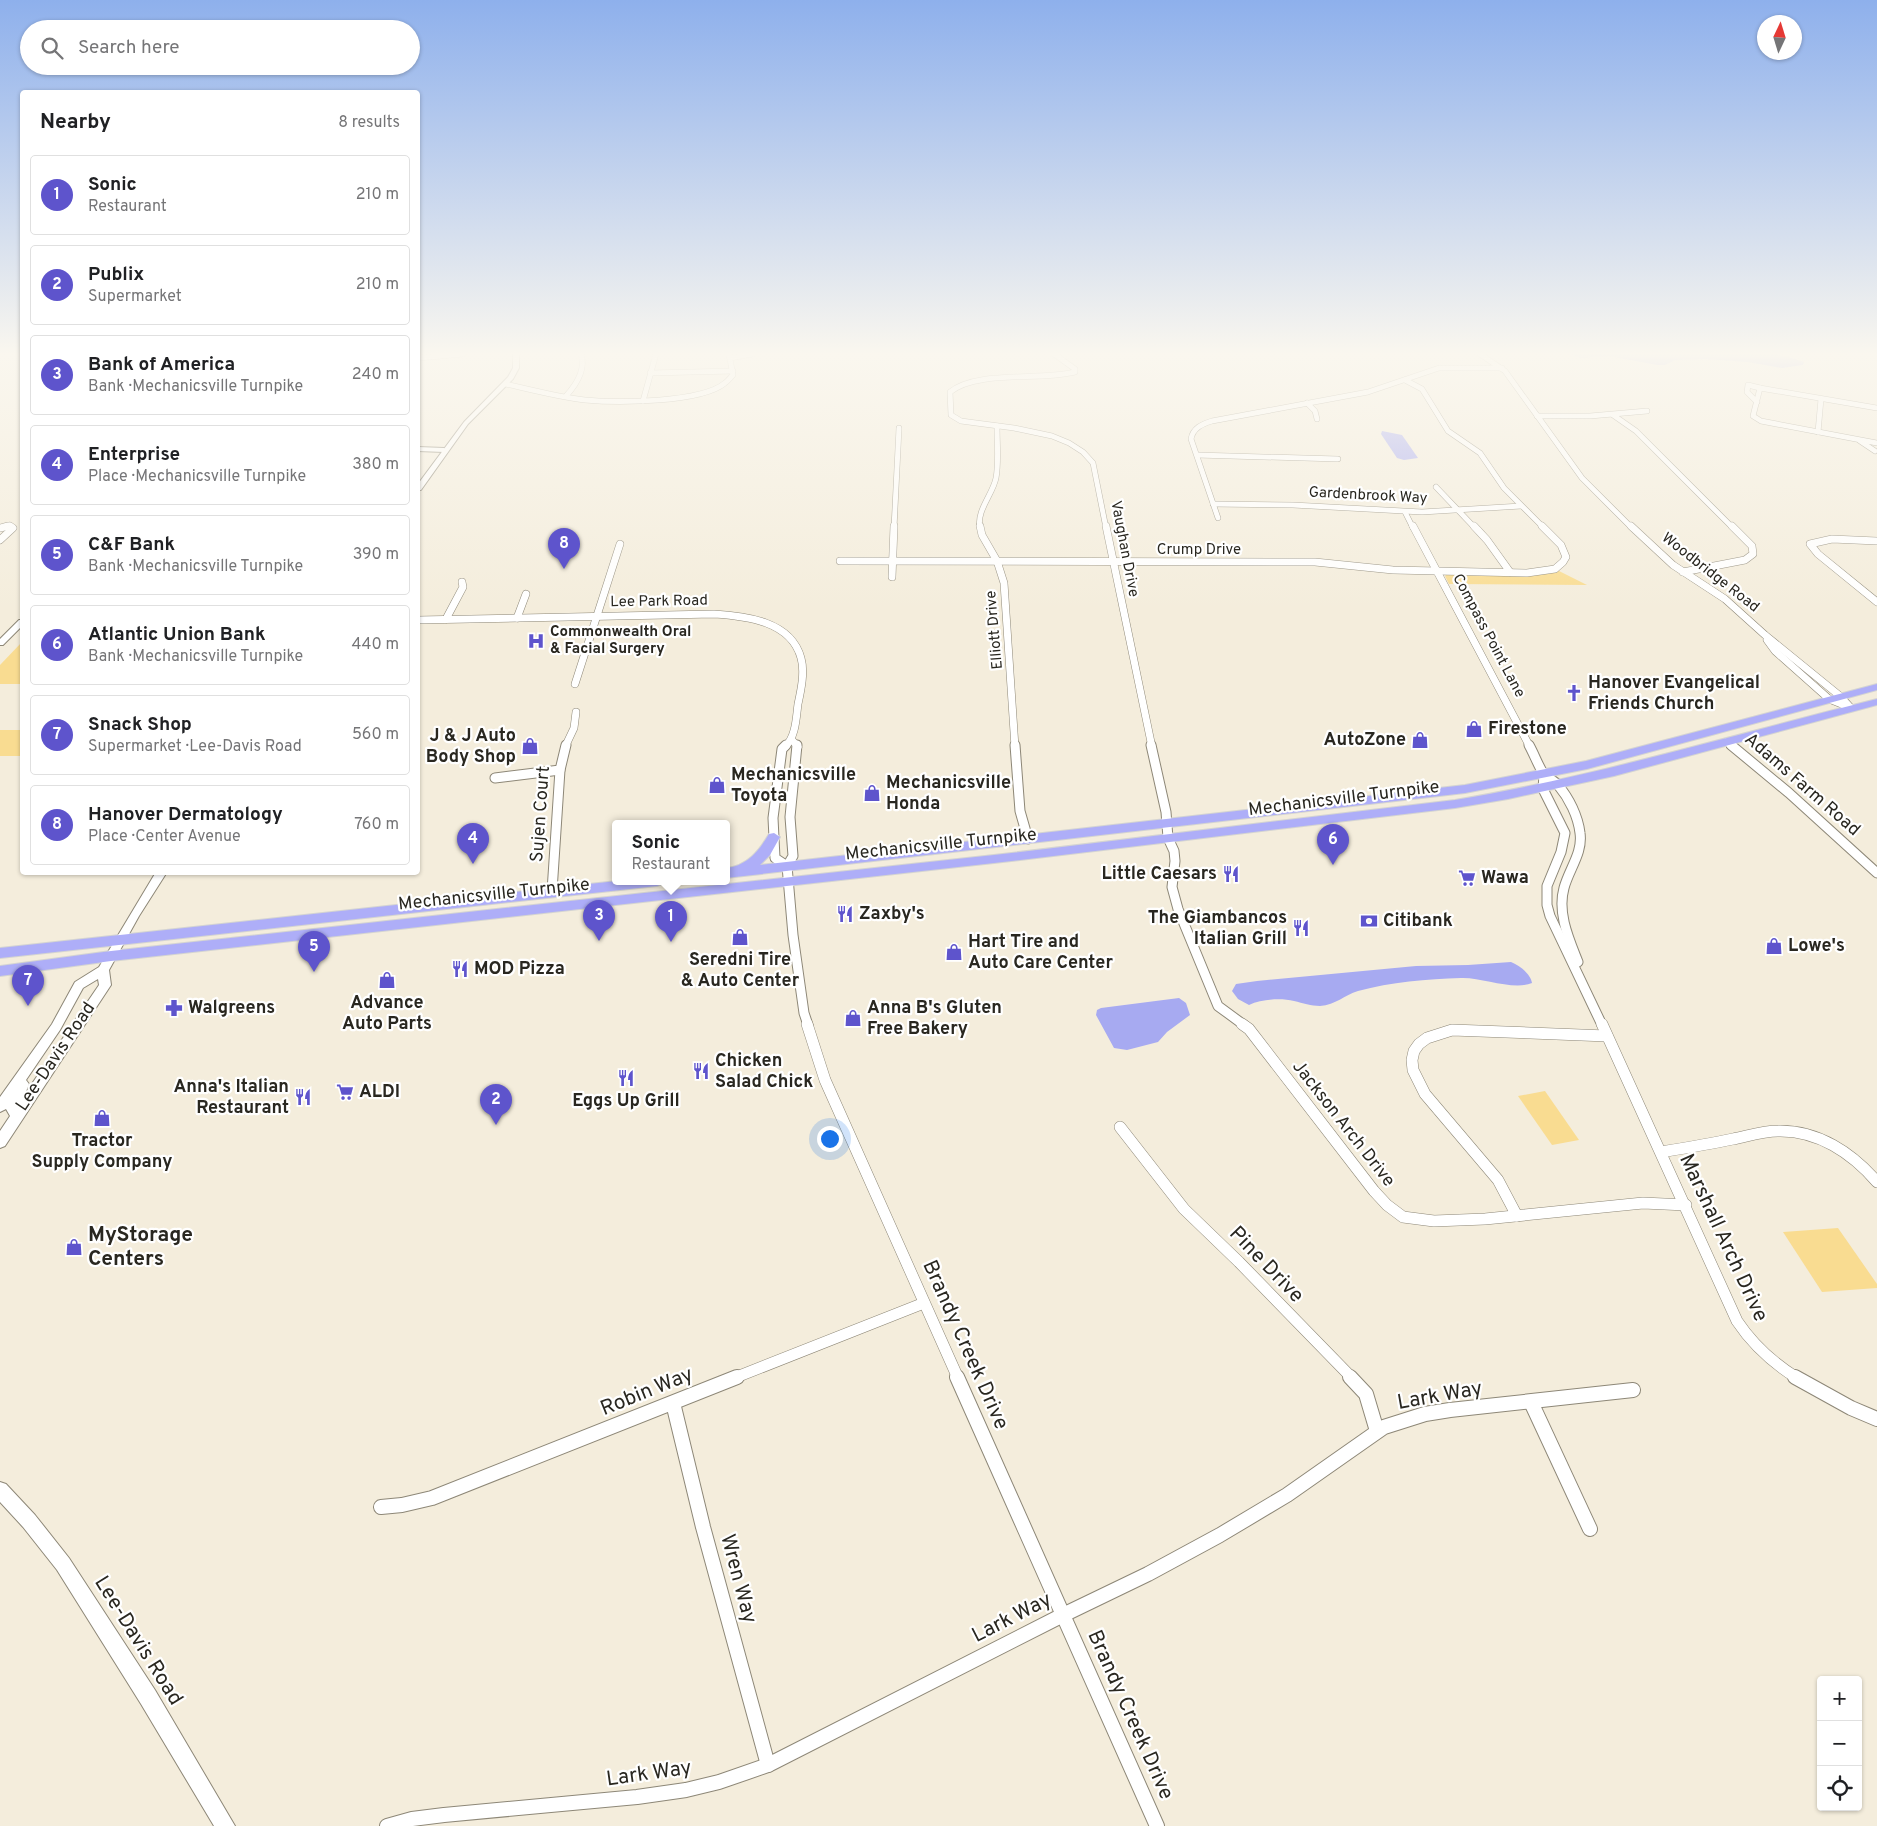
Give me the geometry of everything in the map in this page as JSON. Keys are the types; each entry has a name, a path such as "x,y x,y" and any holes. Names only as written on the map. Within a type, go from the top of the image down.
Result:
{"highway":[{"name":"Mechanicsville Turnpike","path":"730,873 1434,793 1544,774 1877,686"},
{"name":"Mechanicsville Turnpike","path":"0,971 111,956 787,882 1426,808 1559,786 1877,702"},
{"path":"730,872 748,866 762,858 774,837"},
{"name":"Mechanicsville Turnpike","path":"0,953 615,885"}],"main road":[{"path":"420,485 453,439"},
{"name":"Lee-Davis Road","path":"0,1107 56,1027 79,985 103,970 160,875"},
{"name":"Lee-Davis Road","path":"0,1142 105,985 103,970"},
{"path":"17,1116 12,1108 32,1062"},
{"name":"Lee-Davis Road","path":"0,1490 29,1521 68,1572 148,1697 225,1826"}],"street":[{"path":"892,577 898,439"},
{"name":"Elliott Drive","path":"997,439 996,478 979,523 984,541 997,561 1003,578 1007,602 1020,811 1022,825 1028,839"},
{"name":"Vaughan Drive","path":"1063,439 1086,452 1096,470 1167,824"},
{"path":"1192,439 1218,518"},
{"path":"1437,571 1548,571 1561,565 1566,557 1562,545 1498,481 1480,453 1461,439"},
{"name":"Woodbridge Road","path":"1554,439 1591,488 1664,558 1725,600 1835,698 1851,708"},
{"path":"1643,439 1752,546 1753,554 1746,560 1683,572"},
{"path":"1858,439 1876,452"},
{"path":"1859,439 1877,442"},
{"path":"420,448 444,450"},
{"path":"1197,455 1338,459"},
{"path":"1436,487 1487,540 1510,572"},
{"name":"Gardenbrook Way","path":"1213,504 1293,504 1405,512 1521,506"},
{"name":"Compass Point Lane","path":"1405,512 1544,774 1559,786 1581,833 1579,851 1564,885 1562,902 1563,917 1587,991"},
{"path":"0,528 9,526 12,528 0,540"},
{"path":"1877,541 1863,539 1832,540 1813,541 1810,544 1818,554 1877,602"},
{"path":"575,684 620,544"},
{"name":"Crump Drive","path":"840,561 1328,562 1393,570 1437,571"},
{"path":"446,619 463,587 462,582"},
{"path":"517,618 526,594"},
{"name":"Lee Park Road","path":"420,620 726,615 753,619 778,629 794,644 801,660 798,703 792,740 782,748 775,793 775,858 787,866 793,856 790,817 798,747 792,740"},
{"path":"0,643 20,624"},
{"name":"Woodbridge Road","path":"1765,635 1776,651 1835,698 1851,708"},
{"name":"Sujen Court","path":"552,891 560,770 564,750 574,728 576,712"},
{"name":"Adams Farm Road","path":"1728,742 1789,793 1877,873"},
{"path":"495,778 560,770"},
{"name":"Compass Point Lane","path":"1544,774 1544,789 1565,833 1562,852 1548,881 1547,905 1550,916 1607,1036"},
{"name":"Jackson Arch Drive","path":"1167,824 1168,838 1174,851 1175,861 1172,895 1218,1006 1249,1029 1381,1199 1403,1217 1416,1220 1444,1221 1517,1216 1643,1203 1686,1206"},
{"name":"Brandy Creek Drive","path":"787,866 787,882 804,1013 825,1080 853,1147 1158,1826"},
{"path":"1517,1216 1498,1180 1425,1094 1418,1083 1411,1059 1414,1048 1429,1036 1452,1030 1607,1036"},
{"name":"Marshall Arch Drive","path":"1607,1036 1745,1336 1756,1348 1797,1379 1853,1410 1877,1419"},
{"name":"Pine Drive","path":"1120,1127 1165,1188 1184,1209 1239,1262 1366,1394 1377,1431"},
{"name":"Marshall Arch Drive","path":"1661,1152 1763,1133 1798,1132 1838,1147 1856,1160 1877,1182"},
{"name":"Robin Way","path":"381,1507 402,1505 432,1498 924,1303"},
{"name":"Lark Way","path":"387,1826 412,1819 444,1815 637,1797 686,1790 719,1782 768,1765 1063,1615 1148,1574 1220,1535 1287,1494 1377,1431 1425,1414 1633,1390"},
{"path":"1531,1402 1590,1529"},
{"name":"Wren Way","path":"673,1403 703,1527 768,1765"}],"shaded area":[{"path":"1557,570 1587,585 1449,584 1445,576 1447,574"},
{"path":"20,644 20,684 0,684 0,665"},
{"path":"0,730 20,730 20,756 0,756"},
{"path":"1545,1091 1579,1140 1552,1145 1518,1096"},
{"path":"1838,1228 1877,1284 1877,1288 1822,1292 1783,1232"}],"water":[{"path":"1384,439 1405,439 1418,458 1404,460 1397,458"},
{"path":"1511,962 1524,970 1532,983 1507,985 1469,978 1435,979 1383,985 1358,991 1331,1004 1320,1006 1277,999 1260,1001 1249,1005 1238,999 1232,991 1236,984 1257,981 1416,966"},
{"path":"1179,998 1186,1003 1190,1015 1167,1032 1158,1042 1127,1050 1114,1048 1096,1015 1097,1010 1101,1008"}],"place":[{"name":"Hanover Dermatology","path":"564,569"},
{"name":"Commonwealth Oral & Facial Surgery","path":"536,641"},
{"name":"Hanover Evangelical Friends Church","path":"1574,693"},
{"name":"Firestone","path":"1474,729"},
{"name":"AutoZone","path":"1420,740"},
{"name":"J & J Auto Body Shop","path":"530,746"},
{"name":"Mechanicsville Toyota","path":"717,785"},
{"name":"Mechanicsville Honda","path":"872,793"},
{"name":"Enterprise","path":"473,864"},
{"name":"Atlantic Union Bank","path":"1333,865"},
{"name":"Little Caesars","path":"1231,874"},
{"name":"Wawa","path":"1467,878"},
{"name":"Zaxby's","path":"845,914"},
{"name":"Citibank","path":"1369,921"},
{"name":"The Giambancos Italian Grill","path":"1301,928"},
{"name":"Seredni Tire & Auto Center","path":"740,937"},
{"name":"Bank of America","path":"599,941"},
{"name":"Sonic","path":"671,942"},
{"name":"Lowe's","path":"1774,946"},
{"name":"Hart Tire and Auto Care Center","path":"954,952"},
{"name":"MOD Pizza","path":"460,969"},
{"name":"C&F Bank","path":"314,972"},
{"name":"Advance Auto Parts","path":"387,980"},
{"name":"Snack Shop","path":"28,1006"},
{"name":"Walgreens","path":"174,1008"},
{"name":"Anna B's Gluten Free Bakery","path":"853,1018"},
{"name":"Chicken Salad Chick","path":"701,1071"},
{"name":"Eggs Up Grill","path":"626,1078"},
{"name":"ALDI","path":"345,1092"},
{"name":"Anna's Italian Restaurant","path":"303,1097"},
{"name":"Tractor Supply Company","path":"102,1118"},
{"name":"Publix","path":"496,1125"},
{"name":"MyStorage Centers","path":"74,1247"}]}
